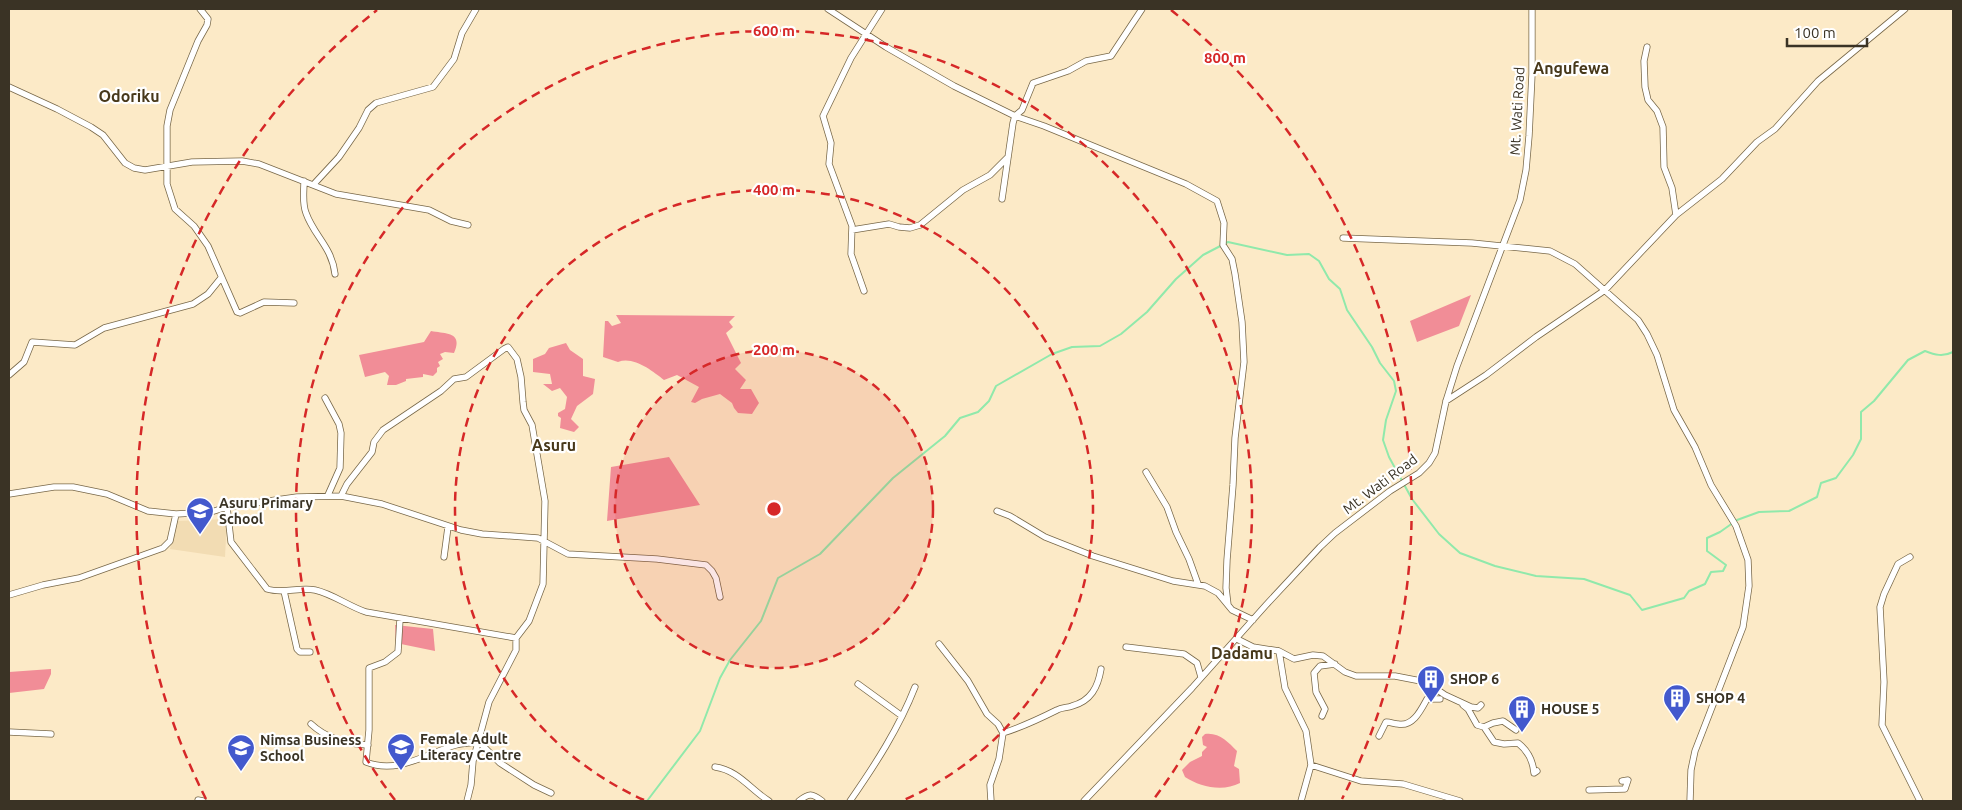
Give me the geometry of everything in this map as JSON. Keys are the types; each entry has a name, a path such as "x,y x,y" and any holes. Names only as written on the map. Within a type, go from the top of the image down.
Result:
{"street":[{"path":"200,9 208,22 198,41 170,110 167,126 167,184 173,204 203,238 237,313 264,302 294,303"},
{"path":"314,184 339,157 359,128 368,110 376,103 433,87 454,59 462,33 476,9"},
{"path":"828,9 886,47 954,86 1015,116 1124,157 1186,184 1216,202 1224,223 1223,245 1232,259 1235,274 1242,322 1244,362 1235,438 1233,494 1227,560 1226,588 1228,605"},
{"path":"864,291 851,254 852,230 828,164 830,143 823,116 851,58 882,9"},
{"path":"1002,199 1015,116 1022,110 1033,83 1068,71 1086,61 1111,56 1142,9"},
{"name":"Mt. Wati Road","path":"1084,801 1335,533 1390,492 1419,474 1429,463 1434,453 1446,400 1462,350 1520,200 1526,170 1532,74 1532,9"},
{"path":"1446,400 1486,375 1536,337 1605,290 1676,214 1722,179 1757,142 1775,129 1818,81 1905,9"},
{"path":"1647,48 1644,61 1645,87 1648,100 1657,111 1663,127 1664,168 1672,188 1676,214"},
{"path":"9,88 57,109 91,127 103,135 125,163 134,168 145,170 208,160 242,161 259,164 336,194 430,210 451,221 468,225"},
{"path":"852,230 889,224 899,228 910,228 920,225 959,194 990,175 1008,157"},
{"path":"304,181 303,200 305,212 328,250 334,264 335,274"},
{"path":"1343,238 1455,242 1550,251 1575,264 1638,320 1647,334 1659,362 1674,410 1695,447 1711,485 1736,526 1748,560 1749,586 1743,627 1694,751 1690,801"},
{"path":"9,375 24,362 32,342 75,345 104,328 193,304 208,294 221,278"},
{"path":"341,496 372,452 374,442 383,430 441,392 454,379 466,377 508,347 517,359 522,402 532,425 545,501 543,584 529,621 516,638 516,650 489,702 473,761 471,785 467,801"},
{"path":"325,398 339,424 341,433 341,464 328,495"},
{"path":"1146,472 1167,507 1198,584"},
{"path":"9,494 73,487 107,494 148,511 176,514 210,512 227,507 297,497 341,496 382,504 448,527 482,534 531,537 545,541 561,551 576,555 657,559 706,565 716,578 720,597"},
{"path":"227,507 230,538 233,546 263,585 274,591 313,590 335,597 357,609 400,619 516,638"},
{"path":"997,511 1010,516 1039,534 1094,556 1173,581 1198,584 1218,593 1232,610 1252,620"},
{"path":"9,595 43,585 79,578 163,548 170,541 176,514"},
{"path":"444,557 448,527"},
{"path":"1910,556 1898,564 1880,607 1884,682 1882,725 1920,801"},
{"path":"284,591 297,649 300,652 310,652"},
{"path":"400,619 398,652 385,662 369,668 370,730 366,762 390,766 414,762 457,745 479,742"},
{"path":"1237,639 1253,647 1279,651 1294,659 1313,655 1323,656 1350,674 1395,676 1426,682 1441,696"},
{"path":"939,644 968,681 987,714 998,724 1003,733 999,759 990,785 991,801"},
{"path":"1126,647 1184,654 1197,664 1201,677"},
{"path":"1279,651 1285,688 1306,731 1311,765 1301,801"},
{"path":"1322,716 1324,707 1316,692 1314,673 1320,666 1336,664"},
{"path":"1003,733 1028,724 1057,710 1075,706 1088,699 1098,682 1101,669"},
{"path":"858,684 902,716"},
{"path":"850,801 879,759 915,687"},
{"path":"1434,704 1441,696"},
{"path":"1380,736 1386,722 1399,725 1409,724 1427,699 1441,696 1449,697 1471,707 1478,708 1481,706"},
{"path":"1449,697 1465,706 1474,722 1484,727 1494,742 1504,744 1518,743 1524,748 1530,758 1534,773 1537,771"},
{"path":"1484,727 1492,722 1503,721 1516,730"},
{"path":"311,724 334,739 368,745"},
{"path":"9,732 52,734"},
{"path":"479,742 500,763 534,785 551,793"},
{"path":"1311,765 1361,781 1403,784 1460,801"},
{"path":"716,767 723,768 743,780 769,801"},
{"path":"1588,790 1625,789 1628,780 1622,781"},
{"path":"799,801 808,794 811,794 822,801"}],"shaded area":[{"path":"1471,295 1459,326 1417,342 1410,321"},
{"path":"616,315 735,316 729,322 733,327 726,333 741,363 735,369 746,380 740,389 751,389 759,403 752,414 738,413 732,403 720,394 695,403 691,402 699,387 677,375 664,380 636,363 630,361 618,362 603,357 605,321 608,321 612,326 621,323"},
{"path":"431,331 452,335 456,341 454,353 445,352 440,354 443,359 438,362 440,366 433,376 423,374 423,377 406,379 406,381 396,385 387,385 389,376 385,372 365,377 359,355 424,342"},
{"path":"566,343 570,350 583,359 583,376 595,379 593,394 577,406 571,419 579,427 574,432 560,428 561,418 558,416 558,413 565,409 567,397 560,388 552,391 543,384 552,384 550,374 533,372 533,359 545,354 549,348"},
{"path":"669,457 700,505 607,521 611,467"},
{"name":"Asuru Primary School","path":"227,519 225,557 170,549 176,521"},
{"path":"395,625 433,629 435,651 396,643"},
{"path":"51,669 51,674 44,689 9,693 9,672"},
{"path":"1205,734 1219,736 1237,751 1234,766 1239,769 1240,783 1219,788 1205,786 1185,777 1182,770 1190,762 1202,756 1202,752 1207,747 1203,745 1202,737"}],"waterway":[{"path":"647,801 700,731 720,678 730,660 761,621 778,578 820,554 893,478 945,436 960,418 978,412 989,401 996,386 1052,354 1072,347 1100,346 1121,334 1147,312 1176,279 1203,255 1228,242 1287,255 1309,254 1319,261 1329,279 1340,289 1347,310 1372,347 1380,363 1394,381 1396,391 1386,420 1383,440 1389,457 1412,499 1439,534 1460,553 1495,566 1536,576 1584,579 1630,595 1642,610 1684,598 1689,591 1705,584 1711,572 1723,571 1726,565 1707,551 1707,538 1720,532 1737,520 1759,512 1789,511 1817,497 1821,483 1836,478 1853,455 1861,439 1861,412 1874,401 1908,360 1925,351 1939,355 1953,352"}],"place":[{"name":"Asuru Primary School","path":"200,535"},
{"name":"SHOP 6","path":"1431,703"},
{"name":"SHOP 4","path":"1677,722"},
{"name":"HOUSE 5","path":"1522,733"},
{"name":"Female Adult Literacy Centre","path":"401,771"},
{"name":"Nimsa Business School","path":"241,772"}],"district":[{"name":"Angufewa","path":"1571,68"},
{"name":"Odoriku","path":"129,96"},
{"name":"Asuru","path":"554,445"},
{"name":"Dadamu","path":"1242,653"}]}
